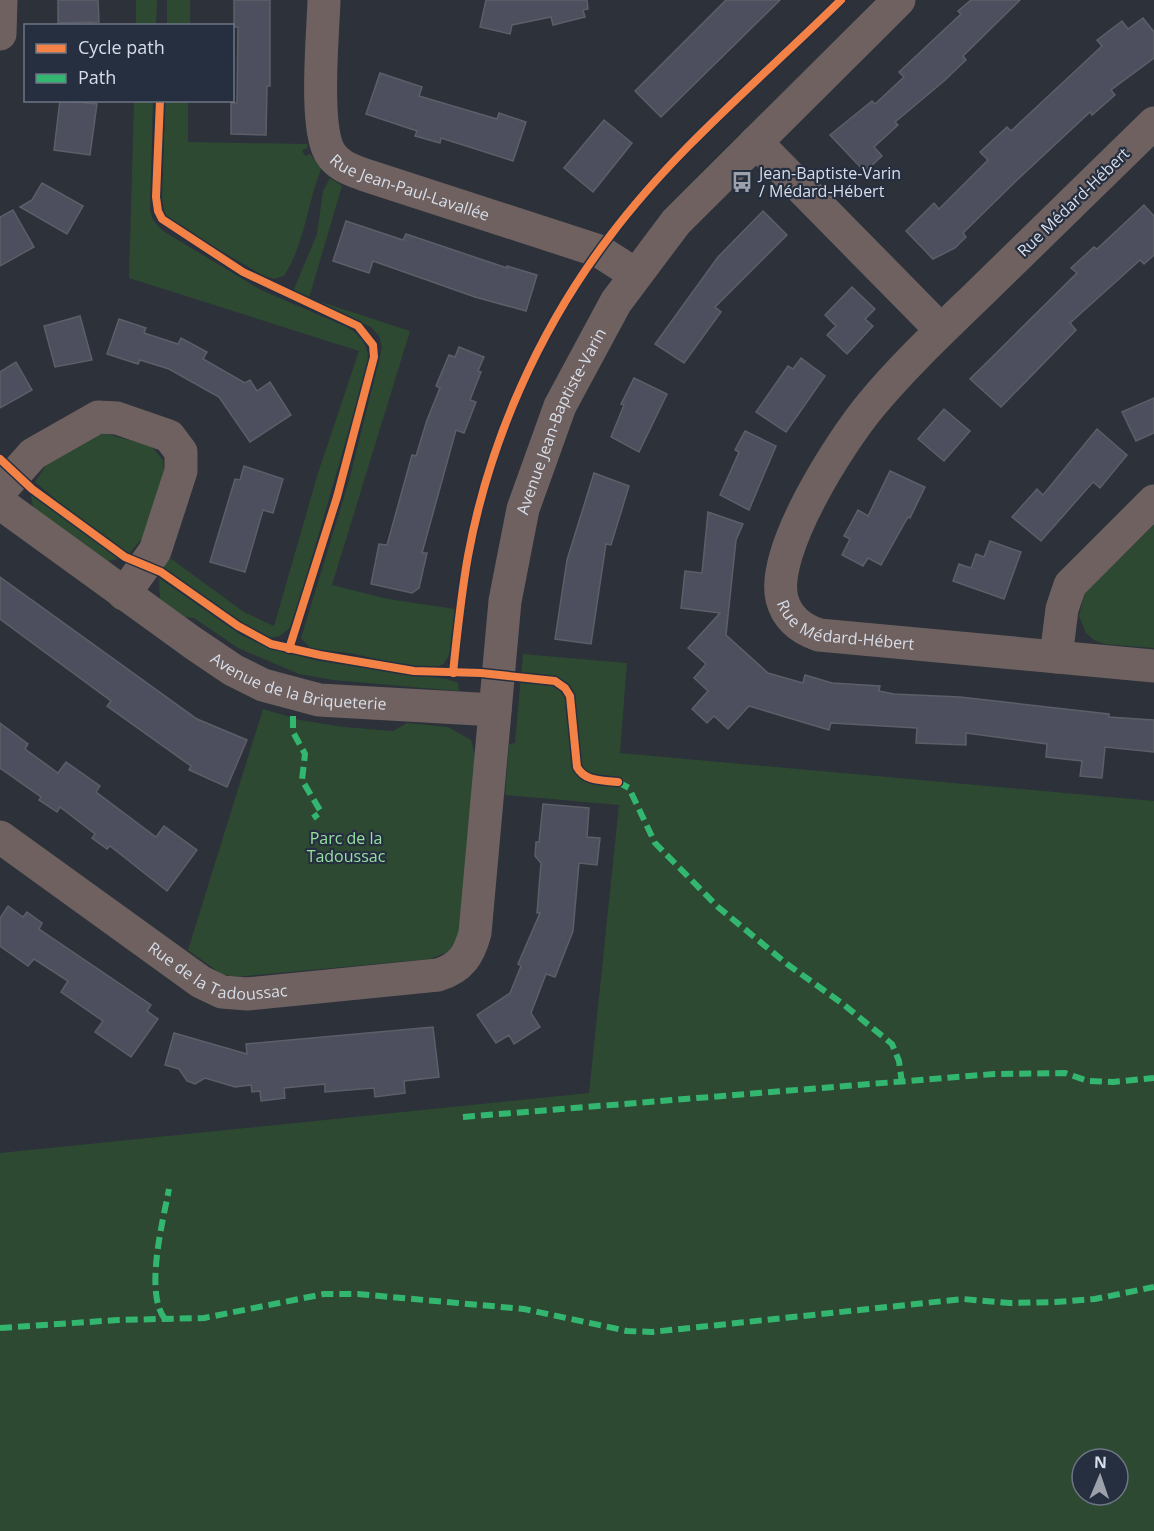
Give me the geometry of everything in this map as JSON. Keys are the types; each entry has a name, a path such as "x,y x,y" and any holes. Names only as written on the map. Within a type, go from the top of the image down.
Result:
{"street":[{"path":"0,34 1,0"},
{"name":"Rue Jean-Paul-Lavallée","path":"324,0 322,128 330,153 336,161 346,169 599,250 635,274"},
{"name":"Avenue Jean-Baptiste-Varin","path":"466,957 475,933 505,602 518,532 552,424 606,318 635,274 687,209 899,0"},
{"name":"Rue Médard-Hébert","path":"1154,123 941,330 871,405 826,469 786,560 781,597 790,616 807,631 819,635 1154,666"},
{"path":"756,142 941,330"},
{"path":"0,491 33,454 98,417 117,418 169,436 181,452 181,471 159,542 151,558 124,594"},
{"path":"1056,657 1062,609 1070,585 1154,501"},
{"name":"Avenue de la Briqueterie","path":"0,503 224,664 282,692 320,700 495,710"},
{"name":"Rue de la Tadoussac","path":"0,837 201,982 222,992 247,994 438,975 458,966 466,957"}],"green space":[{"path":"136,0 157,0 156,24 136,24"},
{"path":"167,0 190,0 190,24 167,24"},
{"path":"134,102 153,102 150,210 153,220 163,231 261,290 347,327 361,338 366,347 368,365 292,626 280,636 269,638 261,635 161,568 170,558 244,612 274,626 318,473 359,351 129,278"},
{"path":"165,102 188,102 188,142 307,144 308,148 302,150 305,156 310,154 321,169 297,250 284,276 274,279 264,276 169,221 164,211 162,198"},
{"path":"330,178 342,186 309,298 410,331 332,585 388,599 455,609 450,652 444,663 437,666 398,664 348,653 311,649 301,638 350,477 382,348 379,336 371,327 301,296 294,289 317,234 323,191"},
{"path":"103,433 151,446 163,460 164,471 144,536 129,554 85,524 35,482 46,465"},
{"path":"31,495 119,559 107,561 33,508"},
{"path":"1154,525 1154,648 1104,644 1094,640 1086,633 1079,616 1084,594"},
{"path":"159,578 241,635 272,649 319,661 446,679 458,683 459,691 333,680 299,674 238,648 194,618 185,617 160,599"},
{"path":"523,654 627,663 620,753 1154,801 1154,1531 0,1531 0,1153 589,1093 619,805 505,795 509,744 515,743"},
{"name":"Parc de la Tadoussac","path":"263,709 300,720 344,727 393,731 407,723 448,727 471,740 475,755 459,935 448,952 430,959 235,977 221,974 188,950"}],"building":[{"path":"58,0 98,0 99,22 58,23"},
{"path":"234,0 270,0 270,86 267,86 266,135 231,134 231,103 237,103 238,27 234,27"},
{"path":"486,0 587,0 588,9 583,10 585,17 553,25 551,17 512,25 510,34 480,27"},
{"path":"726,0 780,0 661,117 635,91"},
{"path":"971,0 1020,0 963,56 966,60 895,122 898,125 874,147 882,156 865,172 830,135 872,101 875,104 904,77 899,72 961,14 958,11"},
{"path":"1143,18 1154,32 1154,58 1111,90 1115,95 1092,115 1090,112 1016,181 963,233 966,237 955,248 933,259 906,231 934,203 939,209 988,160 980,152 1007,127 1011,131 1102,46 1097,40 1122,21 1128,29"},
{"path":"380,73 422,87 419,96 497,119 499,113 526,122 513,161 441,138 440,143 415,136 417,131 366,114"},
{"path":"60,102 97,104 90,155 54,150"},
{"path":"604,120 632,143 593,192 564,168"},
{"path":"42,183 83,206 67,234 20,207 32,200"},
{"path":"1144,205 1154,216 1154,255 1144,264 1140,260 1070,323 1076,330 1001,407 970,379 1077,273 1071,268 1094,247 1097,249"},
{"path":"13,210 34,247 0,266 0,217"},
{"path":"763,211 787,235 715,307 721,312 684,363 655,344 718,257"},
{"path":"346,221 403,240 406,234 507,268 507,266 537,275 526,311 475,297 373,261 369,273 333,261"},
{"path":"852,287 875,309 865,319 873,326 847,354 827,335 836,326 825,315"},
{"path":"80,316 92,360 55,367 44,326"},
{"path":"119,319 146,328 144,333 178,344 181,338 207,352 203,359 245,383 250,380 257,391 270,382 291,415 250,442 219,397 169,369 140,360 138,364 107,354"},
{"path":"459,347 484,357 470,400 476,402 464,433 456,430 422,553 427,553 419,588 412,593 371,584 379,544 387,545 412,455 416,456 440,388 436,386 449,355 455,357"},
{"path":"801,358 825,376 786,432 756,412 788,366 793,369"},
{"path":"16,362 32,390 0,408 0,372"},
{"path":"634,378 667,394 639,452 611,437 624,405 621,404"},
{"path":"1154,398 1154,433 1136,441 1122,412"},
{"path":"944,409 970,431 944,461 918,439"},
{"path":"1097,429 1127,455 1100,488 1093,482 1041,541 1012,517 1037,489 1043,495"},
{"path":"745,431 776,446 749,510 720,495 739,452 735,450"},
{"path":"244,466 283,479 273,513 263,510 245,572 210,562 235,479 240,480"},
{"path":"890,471 925,487 910,518 908,517 881,565 868,558 863,566 842,555 850,539 844,536 858,510 868,516"},
{"path":"594,473 629,486 611,545 606,544 591,644 555,639 567,560"},
{"path":"708,512 743,524 736,540 726,635 768,673 803,683 805,675 832,683 880,686 879,691 894,694 960,697 1109,714 1109,717 1154,720 1154,752 1105,747 1102,778 1080,776 1082,761 1046,757 1047,744 966,733 966,745 916,743 917,728 831,723 829,730 749,706 728,729 714,716 707,723 692,709 708,691 694,678 706,664 688,648 720,613 681,608 685,571 702,573"},
{"path":"990,541 1021,552 1004,599 953,581 959,564 971,568 976,554 984,557"},
{"path":"0,577 197,719 247,740 227,787 189,770 191,766 107,706 111,701 0,619"},
{"path":"0,723 28,744 25,749 58,773 66,762 100,786 96,792 156,837 164,826 197,850 167,891 110,846 107,849 92,838 95,834 60,807 57,812 39,800 41,797 0,768"},
{"path":"543,804 589,808 587,837 600,838 597,865 579,863 573,931 555,977 546,974 531,1013 540,1027 514,1044 509,1035 496,1043 477,1015 510,993 521,966 518,964 540,913 537,913 541,863 535,856 536,842 539,842"},
{"path":"8,906 23,917 27,912 42,923 39,929 151,1005 147,1011 158,1019 131,1057 95,1032 103,1021 61,992 68,981 34,959 28,966 0,946 0,918"},
{"path":"433,1027 439,1077 404,1081 405,1093 375,1097 374,1088 325,1092 325,1084 284,1088 285,1098 261,1101 260,1091 252,1092 251,1085 235,1087 205,1078 195,1084 187,1081 179,1069 165,1065 174,1033 247,1054 246,1044"}],"marked path":[{"path":"293,716 293,732 305,754 302,780 321,812 313,818"},
{"path":"618,782 629,788 655,843 718,907 787,964 843,1004 892,1044 899,1061 902,1083"},
{"path":"463,1117 994,1074 1065,1073 1088,1081 1113,1082 1154,1078"},
{"path":"165,1319 159,1307 155,1275 169,1189"},
{"path":"0,1328 118,1320 204,1318 324,1294 358,1294 524,1309 627,1331 652,1332 963,1299 1010,1303 1095,1299 1154,1287"}],"cycle path":[{"path":"453,673 468,556 489,471 520,388 561,309 610,236 663,173 721,114 841,0"},
{"path":"160,102 156,197 162,219 243,272 358,326 373,345 374,357 337,497 289,649"},
{"path":"0,459 32,489 125,557 161,572 238,626 271,644 414,671 481,673 555,681 565,688 570,696 577,767 580,772 590,778 618,782"}],"place":[{"name":"Jean-Baptiste-Varin / Médard-Hébert","path":"742,182"}]}
